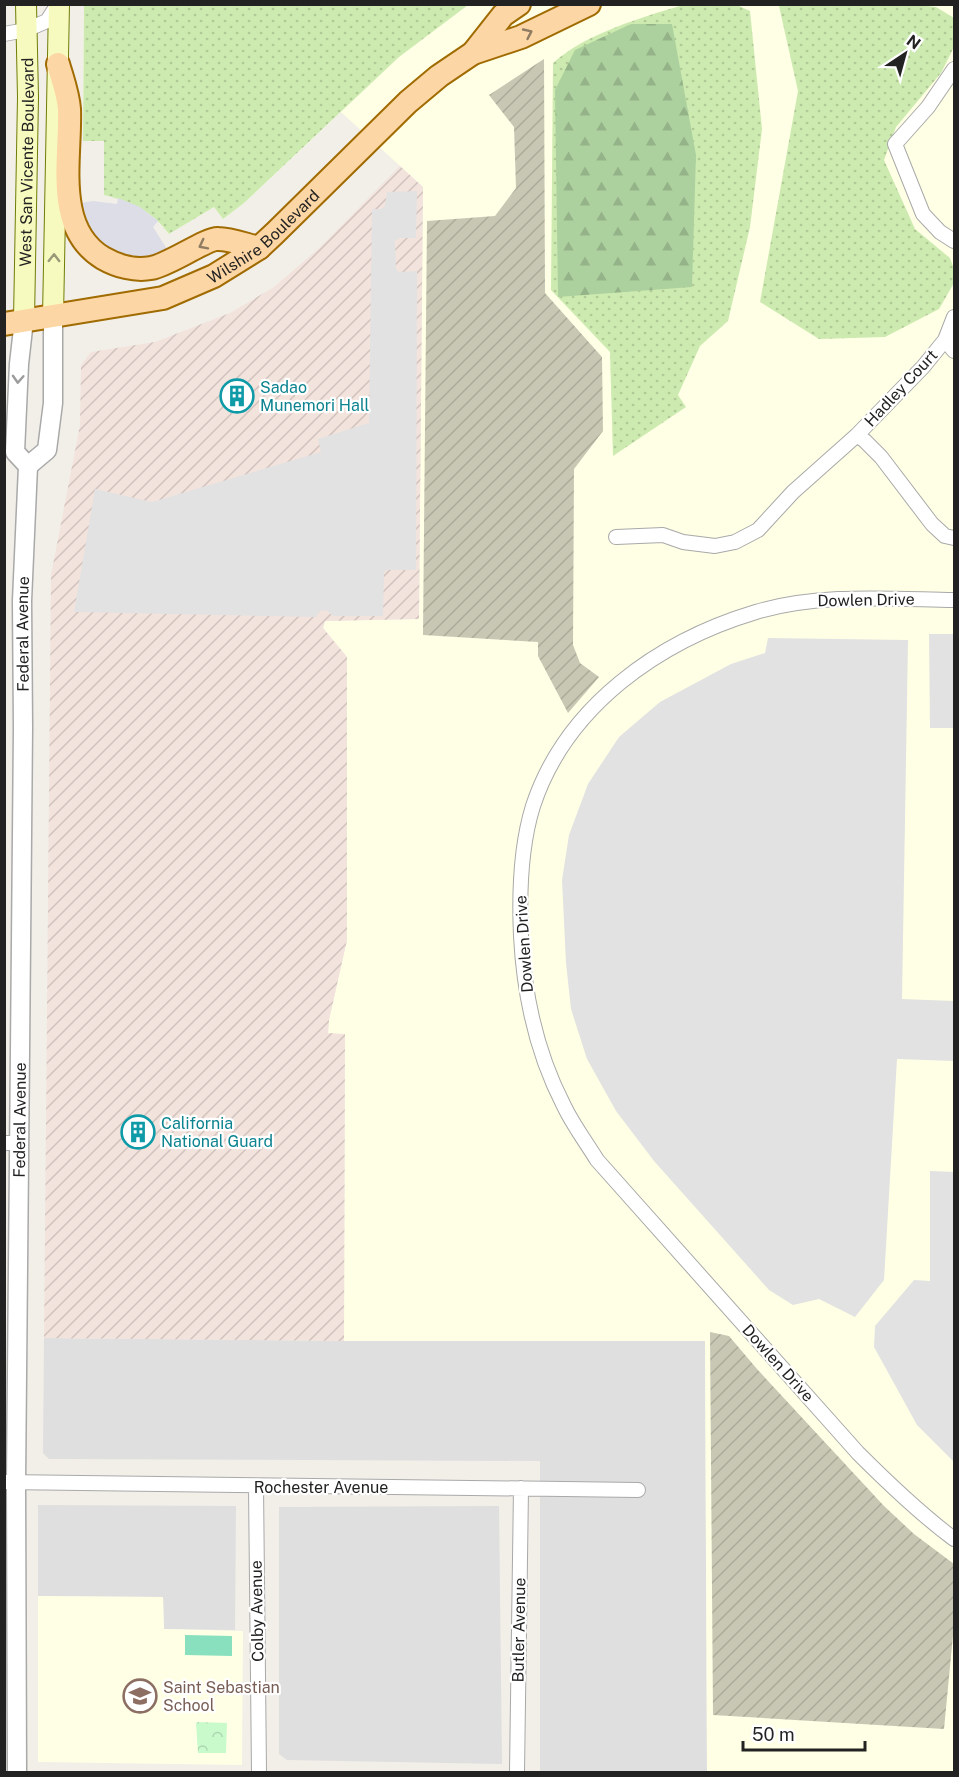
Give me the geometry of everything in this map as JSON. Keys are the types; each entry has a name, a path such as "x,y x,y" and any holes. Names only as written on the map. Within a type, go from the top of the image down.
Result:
{"main road":[{"name":"West San Vicente Boulevard","path":"14,322 28,97 27,4"},
{"name":"West San Vicente Boulevard","path":"53,317 58,4"},
{"name":"Wilshire Boulevard","path":"473,53 503,15 519,4"},
{"name":"Wilshire Boulevard","path":"14,322 164,298 214,276 258,248 408,102 439,76 473,53 521,37 589,4"},
{"path":"58,64 69,106 68,202 73,220 83,239 97,254 110,262 135,269 160,265 216,238 258,248"}],"street":[{"path":"4,34 26,30 47,21 58,4"},
{"path":"954,69 928,107 895,144 923,214 954,241"},
{"path":"28,466 47,450 52,403 53,317"},
{"name":"Hadley Court","path":"616,537 663,535 683,542 715,546 735,542 758,530 799,486 857,435 923,367 945,340 946,332 954,317"},
{"name":"Federal Avenue","path":"14,322 19,364 15,452 28,466 22,611 23,728 12,1143 10,1482 17,1773"},
{"path":"945,340 954,351"},
{"path":"857,435 881,457 932,524 945,536 954,538"},
{"name":"Dowlen Drive","path":"954,600 836,599 800,602 757,612 709,629 662,653 631,674 596,703 569,735 547,770 533,807 525,840 520,874 519,909 527,998 544,1058 564,1107 597,1160 858,1453 928,1520 954,1539"},
{"name":"Rochester Avenue","path":"10,1482 638,1490"},
{"name":"Colby Avenue","path":"256,1486 259,1773"},
{"name":"Butler Avenue","path":"517,1773 521,1488"}],"shaded area":[{"path":"84,5 954,5 954,1772 707,1772 705,1341 344,1341 345,1034 328,1034 347,940 347,657 323,628 325,621 419,619 423,187 341,112 244,203 223,219 214,207 169,234 153,216 127,200 104,195 104,141 83,141"},
{"path":"544,59 545,293 602,357 603,431 574,469 573,645 580,663 599,677 568,713 538,656 538,642 423,635 427,221 495,216 516,188 514,127 489,95"},
{"path":"400,166 423,187 419,619 325,621 323,628 347,657 347,940 328,1033 345,1034 344,1341 44,1338 51,575 80,425 81,365 91,352 155,342 230,313 274,287 318,249"},
{"path":"417,191 416,238 400,238 395,241 396,269 399,272 417,271 416,570 386,570 384,573 383,616 333,616 326,610 320,611 316,617 74,612 95,489 152,502 321,452 318,439 369,423 372,209 381,209 385,206 387,192"},
{"path":"118,198 140,207 158,221 153,227 172,257 149,264 98,248 74,204 93,201 117,204"},
{"path":"929,634 954,634 954,728 930,728"},
{"path":"768,638 908,640 902,999 954,1001 954,1061 897,1059 884,1280 855,1317 819,1299 793,1305 769,1290 654,1161 616,1111 587,1059 571,1009 562,880 569,835 588,784 619,737 660,702 731,664 765,653"},
{"path":"930,1171 954,1172 954,1462 917,1425 874,1347 875,1326 914,1280 930,1281"},
{"path":"710,1332 729,1336 884,1506 914,1534 954,1564 954,1625 944,1729 713,1715"},
{"path":"44,1338 705,1341 707,1772 540,1772 540,1461 49,1459 43,1453"},
{"path":"38,1505 236,1506 235,1630 164,1629 163,1597 38,1596"},
{"path":"499,1506 502,1764 287,1760 279,1754 279,1507"},
{"name":"Saint Sebastian School","path":"38,1596 163,1597 164,1629 243,1631 242,1765 38,1762"}],"green space":[{"path":"780,4 919,5 936,7 954,18 954,47 941,73 896,127 884,160 915,229 950,258 954,269 954,283 939,309 885,337 819,339 760,302 798,91"},
{"path":"84,5 468,5 399,57 244,203 223,219 214,207 169,234 155,219 140,208 104,195 104,141 83,141"},
{"path":"683,5 737,5 750,11 762,129 750,227 728,321 700,346 678,395 686,407 613,456 610,352 551,290 553,63 567,52 598,35 632,21"},
{"path":"631,24 672,24 696,155 692,287 558,297 555,90 575,50"},
{"path":"185,1635 232,1636 232,1656 185,1655"},
{"path":"196,1723 227,1723 226,1753 198,1753"}],"place":[{"name":"Sadao Munemori Hall","path":"237,396"},
{"name":"California National Guard","path":"138,1132"},
{"name":"Saint Sebastian School","path":"140,1696"}]}
